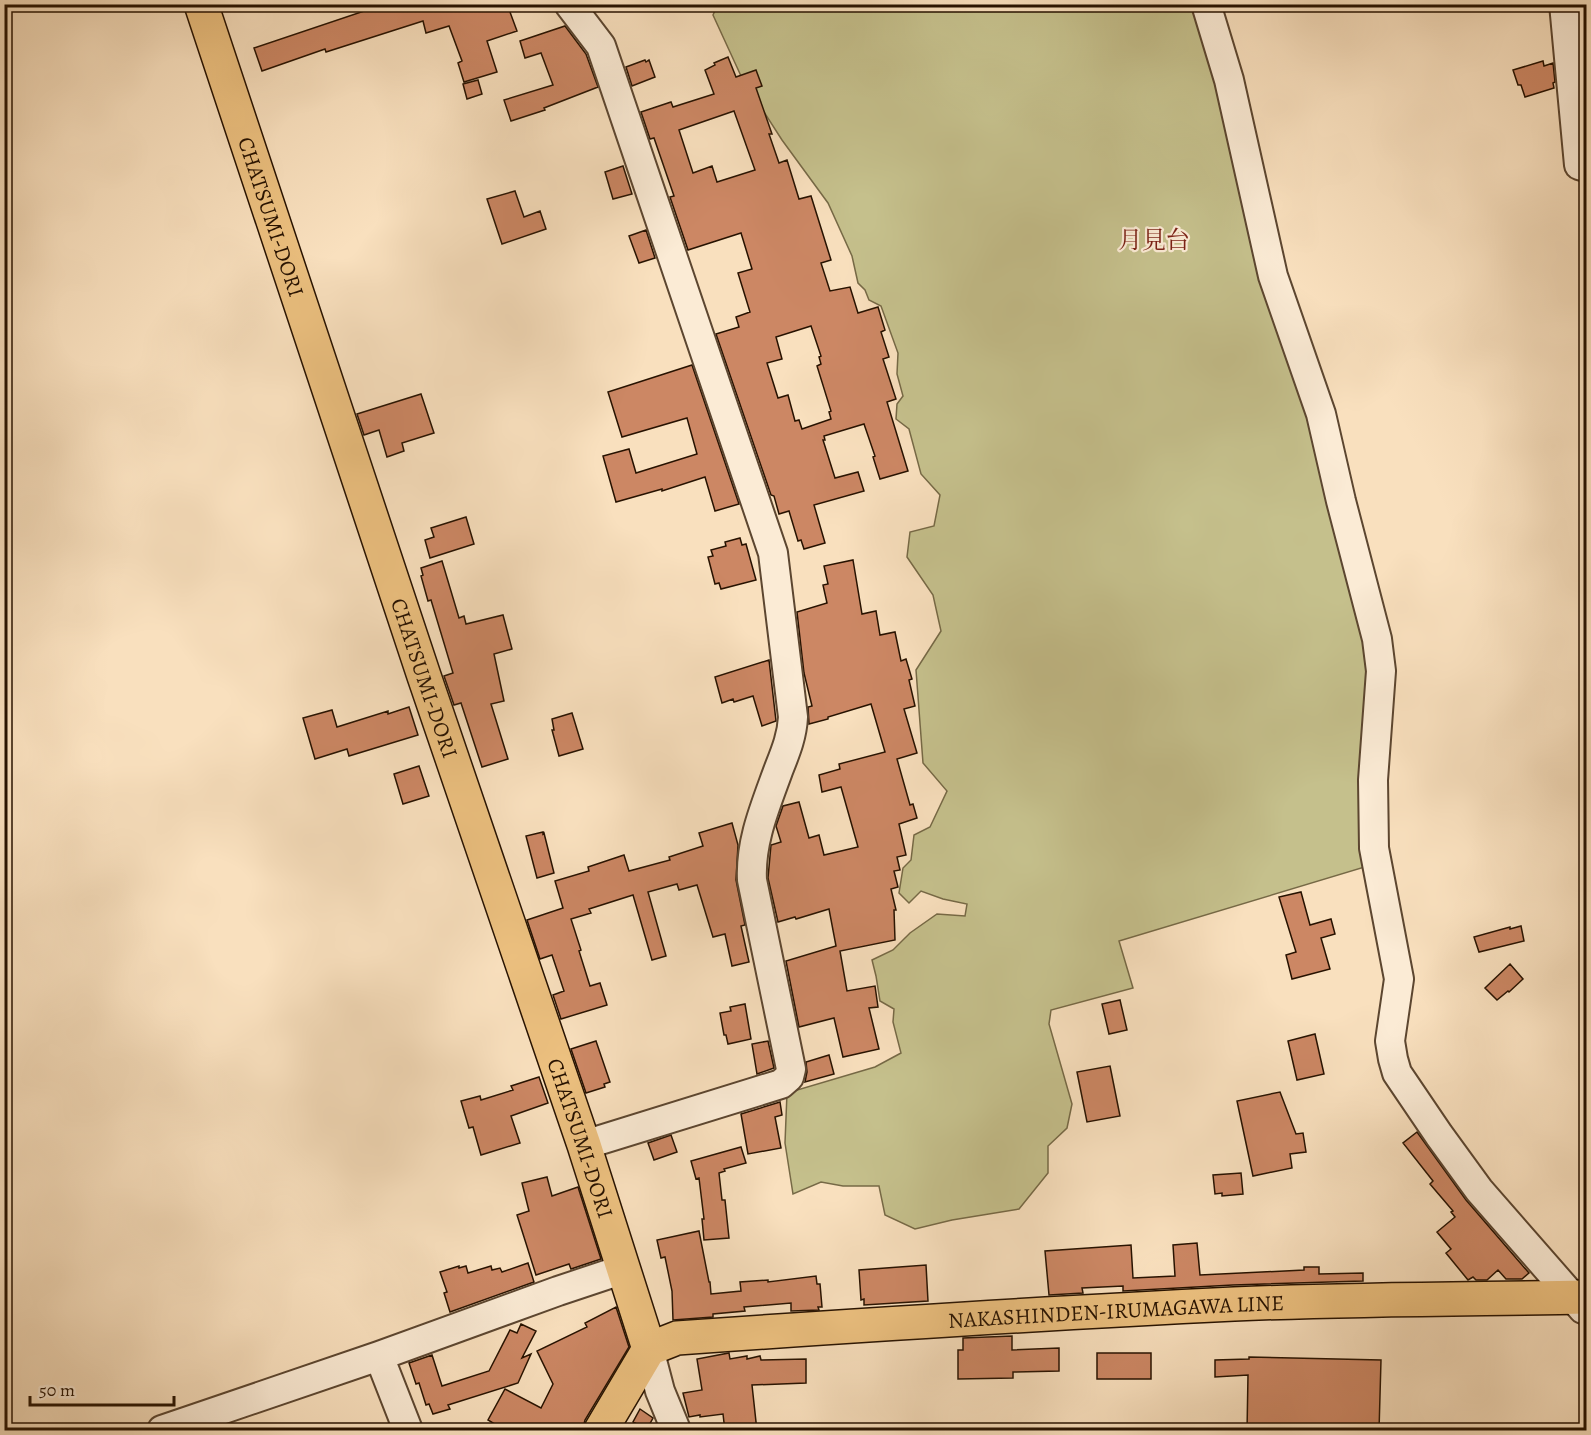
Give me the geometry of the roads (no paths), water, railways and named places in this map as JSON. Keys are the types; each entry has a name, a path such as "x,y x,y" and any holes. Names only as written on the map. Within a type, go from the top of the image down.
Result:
{"main road":[{"name":"CHATSUMI-DORI","path":"201,4 424,676 584,1145 649,1350"},
{"name":"NAKASHINDEN-IRUMAGAWA LINE","path":"649,1350 677,1338 1236,1304 1404,1299 1582,1302"},
{"path":"601,1431 649,1350"}],"street":[{"path":"569,4 601,46 773,553 793,717 790,741 764,810 753,847 751,863 752,880 791,1069 789,1077 781,1084 584,1145"},
{"path":"1206,4 1229,80 1273,276 1321,414 1377,639 1381,671 1373,780 1374,848 1400,979 1390,1041 1397,1073 1466,1173 1582,1302"},
{"path":"1564,4 1579,165 1587,167"},
{"path":"162,1431 624,1269"},
{"path":"649,1350 660,1391 676,1431"},
{"path":"379,1356 408,1431"}],"district":[{"name":"月見台","path":"1154,240"}]}
